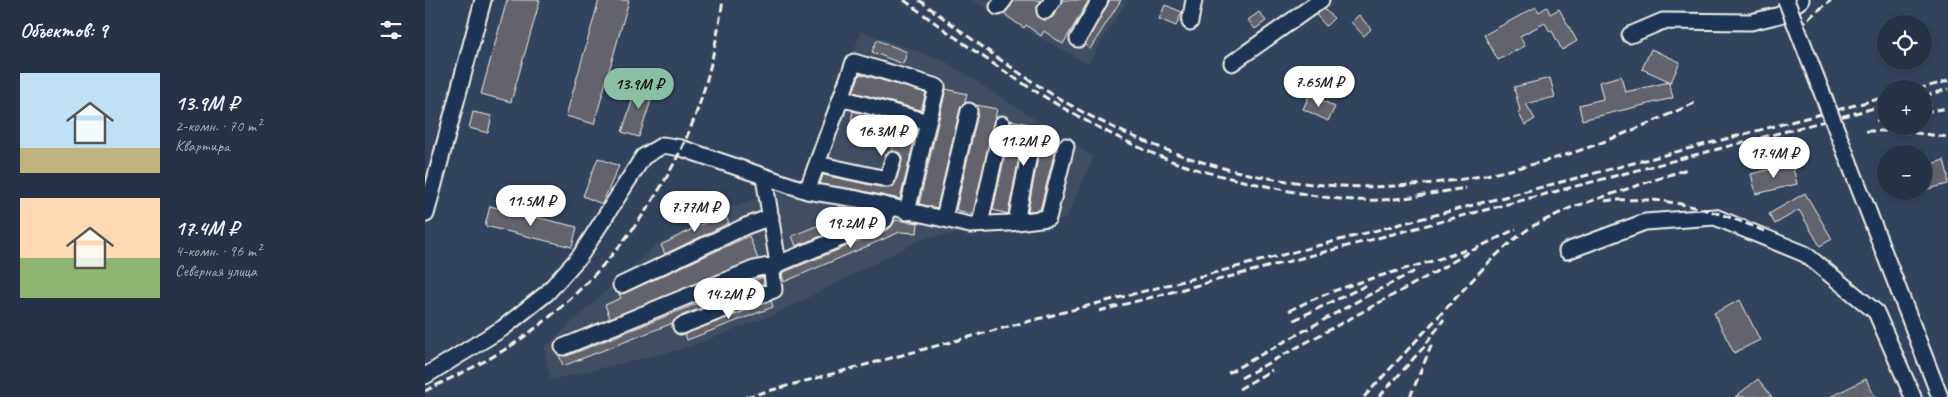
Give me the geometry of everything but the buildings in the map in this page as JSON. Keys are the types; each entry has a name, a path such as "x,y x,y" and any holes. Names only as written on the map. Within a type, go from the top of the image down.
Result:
{"street":[{"path":"426,214 483,0"},
{"path":"1078,38 1100,0"},
{"path":"1190,22 1194,0"},
{"path":"1233,63 1321,0"},
{"path":"1786,0 1940,397"},
{"path":"1630,35 1663,21 1751,22 1780,15 1801,0"},
{"path":"807,191 854,62 937,87 907,212"},
{"path":"841,98 928,122"},
{"path":"944,218 969,112"},
{"path":"980,224 1002,124"},
{"path":"1016,222 1031,144"},
{"path":"425,376 503,328 547,293 580,256 643,156 663,145 681,148 807,191 857,199 970,225 1048,218 1066,146"},
{"path":"817,164 887,179 893,160"},
{"path":"681,326 773,290 772,272 778,264 764,177"},
{"path":"563,347 754,269 778,264 885,220 889,207"},
{"path":"621,285 746,226 771,217"},
{"path":"1567,250 1645,222 1715,217 1805,254 1876,312 1913,397"}],"shaded area":[{"path":"971,0 1127,0 1088,64"},
{"path":"861,31 945,61 1094,157 1066,219 924,238 776,314 679,350 551,380 544,348 657,244 735,205 807,185"}],"railway":[{"path":"425,391 499,353 539,325 596,273 621,244 645,212 683,146 706,84 723,0"},
{"path":"904,0 1027,86 1091,124 1125,141 1186,166 1228,178 1339,199 1391,199 1466,188"},
{"path":"919,0 997,58 1058,98 1139,139 1199,161 1260,176 1321,185 1382,187 1444,182 1507,171 1588,148 1697,102"},
{"path":"1799,26 1831,0"},
{"path":"1932,85 1948,81"},
{"path":"1932,94 1948,89"},
{"path":"746,397 1877,99"},
{"path":"1099,311 1877,107"},
{"path":"1932,111 1948,108"},
{"path":"1866,131 1900,131 1948,137"},
{"path":"1364,397 1489,262 1531,227 1570,208 1687,169"},
{"path":"1605,201 1644,200 1676,203 1715,213 1766,232"},
{"path":"1241,378 1469,252 1516,229"},
{"path":"1289,311 1354,284 1466,250"},
{"path":"1228,373 1417,270"},
{"path":"1294,320 1367,285"},
{"path":"1379,397 1423,348 1444,319"},
{"path":"1410,397 1432,344"},
{"path":"1239,389 1272,370"}]}
